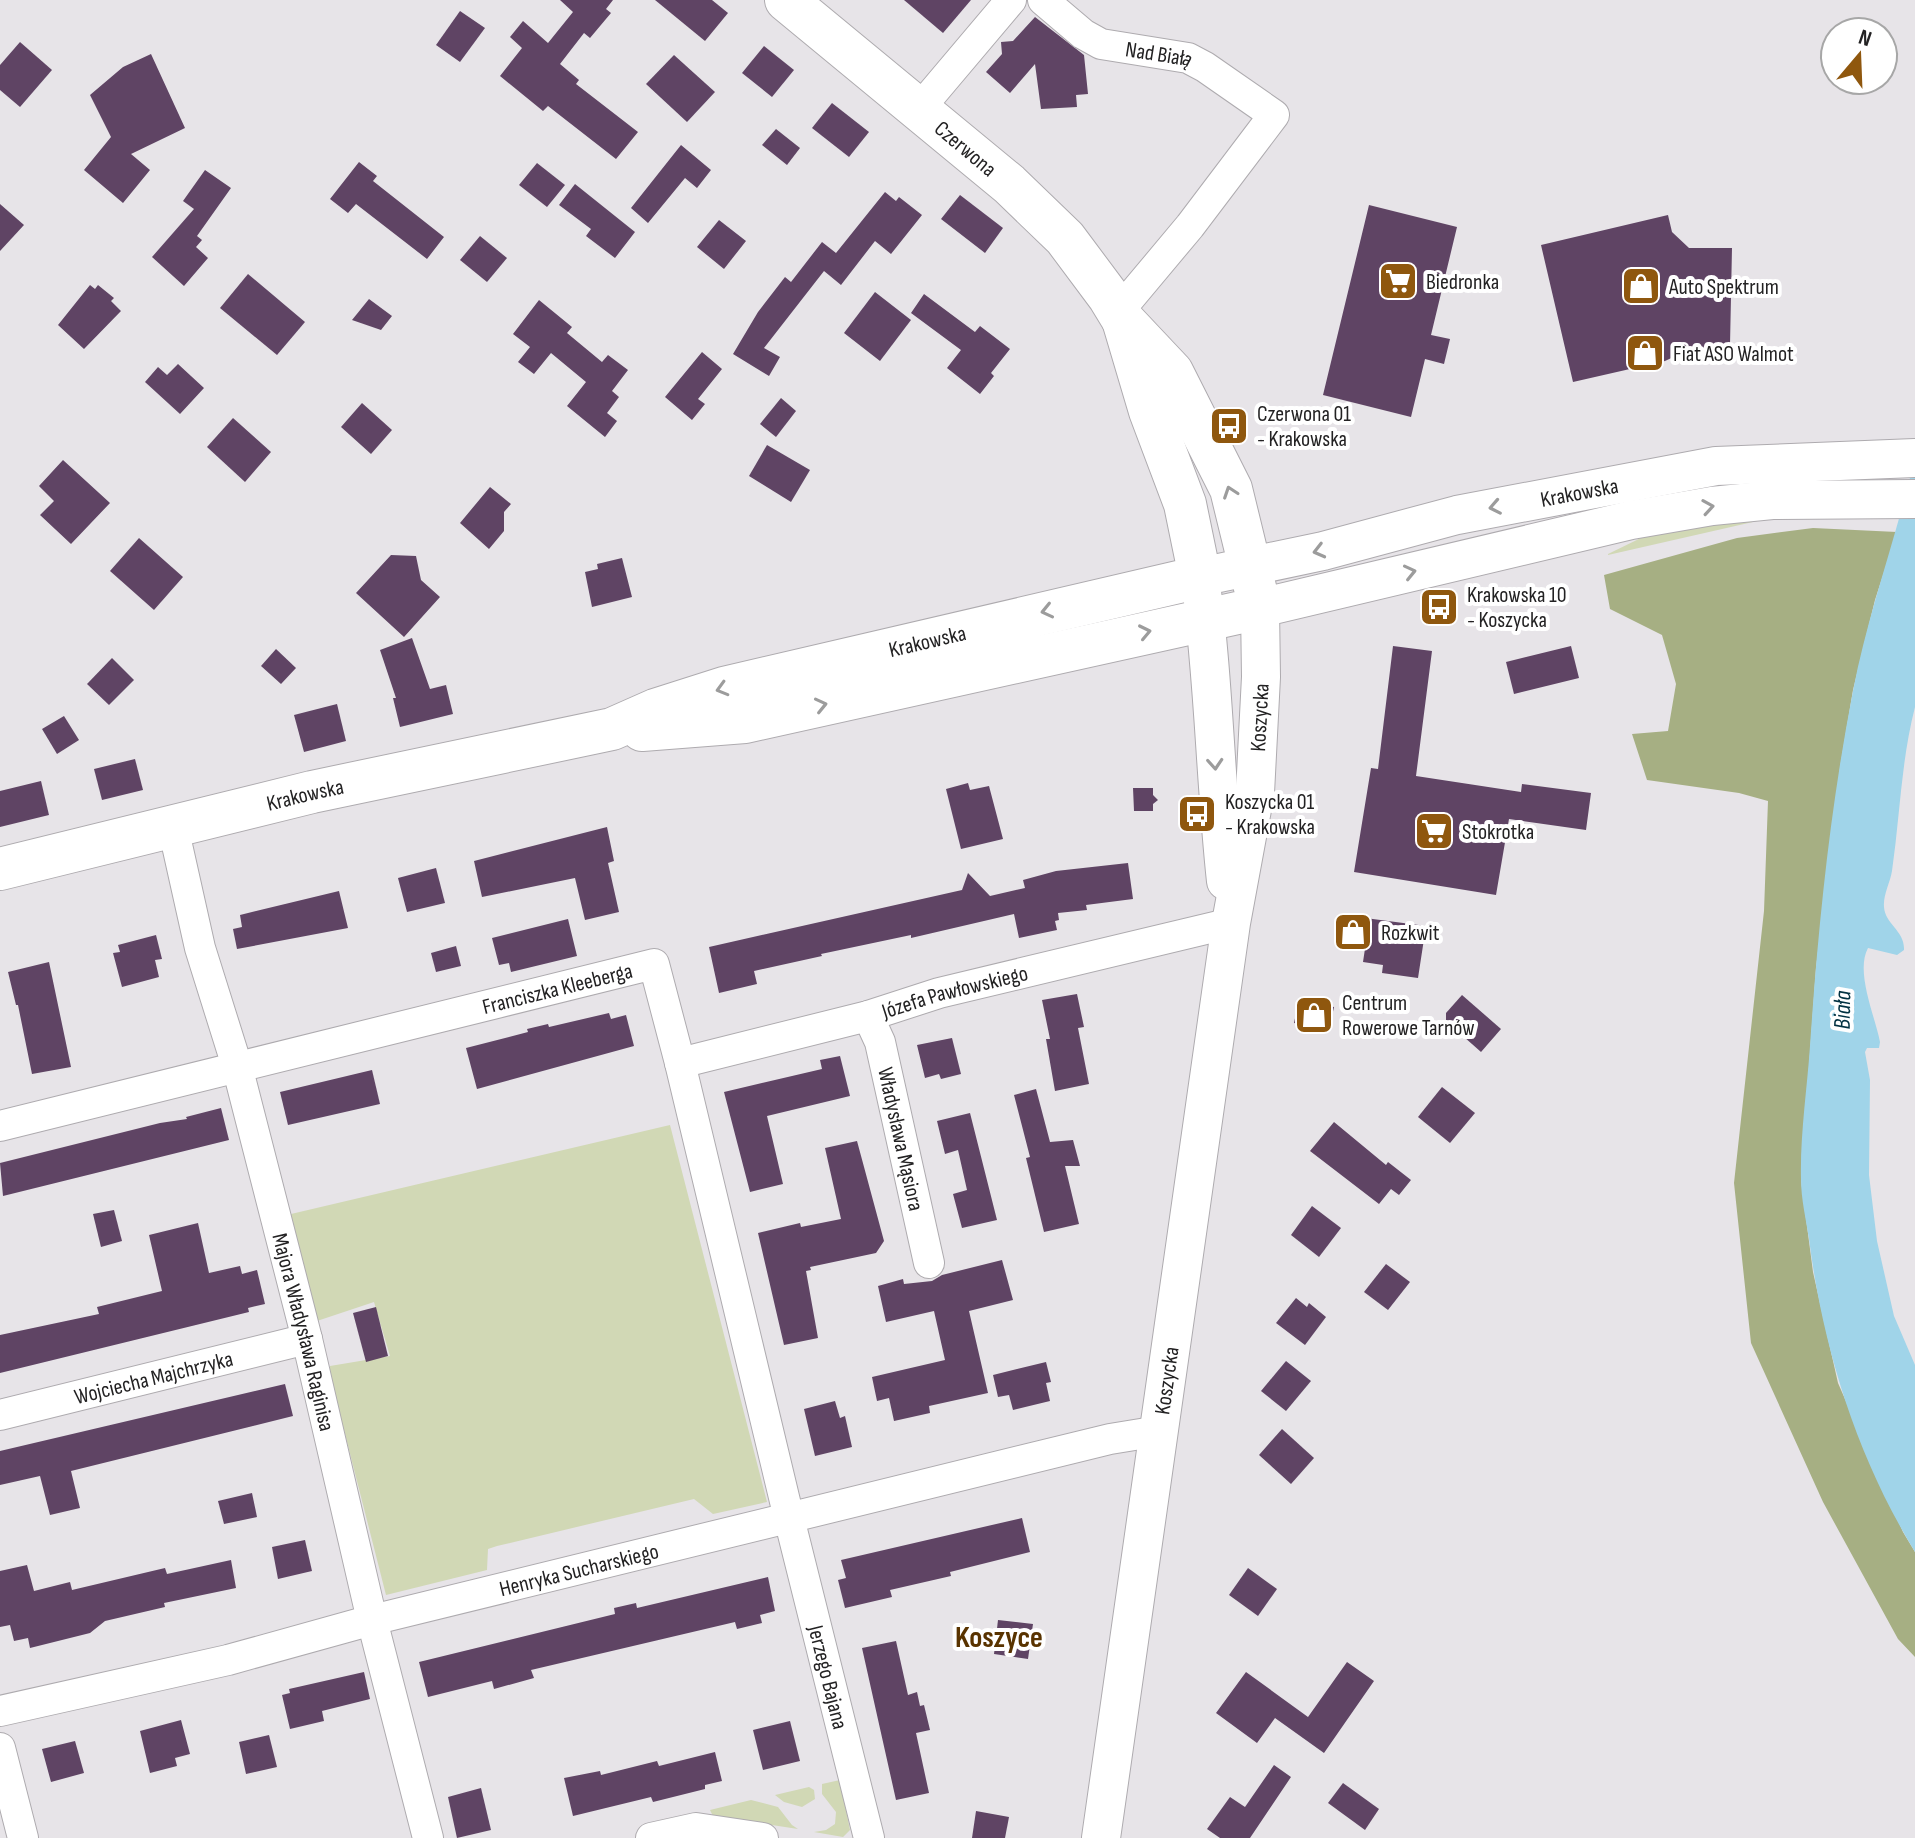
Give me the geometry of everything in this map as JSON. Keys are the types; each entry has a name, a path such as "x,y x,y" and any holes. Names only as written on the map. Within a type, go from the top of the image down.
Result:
{"main road":[{"name":"Czerwona","path":"786,0 1009,184 1065,238 1121,316 1172,372 1231,489 1251,567"},
{"name":"Czerwona","path":"1121,316 1150,411 1185,504 1200,577"},
{"path":"1251,567 1260,608"},
{"name":"Krakowska","path":"0,869 312,792 612,729 655,710 724,688 1200,577"},
{"name":"Krakowska","path":"612,729 660,730 745,722 1260,608"}],"street":[{"path":"919,109 1011,0"},
{"name":"Nad Białą","path":"1043,0 1083,34 1101,44 1188,58 1274,115 1121,316"},
{"name":"Krakowska","path":"1200,577 1457,515 1716,466 1915,458"},
{"name":"Krakowska","path":"1260,608 1631,520 1712,506 1772,500 1915,499"},
{"path":"1200,577 1206,620"},
{"name":"Koszycka","path":"1101,1838 1231,923 1255,793 1261,677 1260,608"},
{"name":"Koszycka","path":"1206,620 1217,791 1231,923"},
{"name":"Majora Władysława Raginisa","path":"173,827 200,948 237,1066 307,1339 372,1620 428,1838"},
{"name":"Józefa Pawłowskiego","path":"680,1063 868,1016 939,993 1231,923"},
{"name":"Franciszka Kleeberga","path":"0,1126 654,964 789,1518"},
{"name":"Władysława Mąsiora","path":"868,1016 880,1042 929,1263"},
{"name":"Wojciecha Majchrzyka","path":"0,1415 307,1339"},
{"name":"Henryka Sucharskiego","path":"0,1711 228,1660 372,1620 1110,1439 1159,1431"},
{"name":"Jerzego Bajana","path":"789,1518 869,1838"},
{"path":"0,1748 23,1838"},
{"path":"651,1838 696,1828 763,1838"}],"green space":[{"path":"1766,519 1608,555 1662,530"},
{"path":"1813,528 1897,532 1875,600 1853,690 1840,768 1816,968 1801,1180 1813,1272 1838,1383 1903,1532 1915,1552 1915,1657 1898,1639 1823,1502 1751,1343 1734,1183 1764,911 1768,801 1739,793 1647,780 1632,734 1668,731 1676,684 1662,635 1610,609 1604,575 1737,538"},
{"path":"670,1125 767,1502 713,1514 694,1499 497,1546 488,1549 487,1570 386,1595 330,1366 390,1356 374,1302 317,1321 291,1214"},
{"path":"840,1780 850,1830 843,1837 814,1832 826,1830 835,1824 836,1812 822,1794 822,1784"},
{"path":"809,1787 814,1790 815,1799 802,1807 784,1802 775,1795"},
{"path":"751,1800 778,1807 798,1829 713,1816 710,1810"}],"water":[{"name":"Biała","path":"1915,457 1915,707 1904,768 1892,871 1884,902 1885,913 1901,938 1904,950 1897,955 1868,948 1864,969 1867,994 1880,1042 1879,1048 1867,1048 1865,1052 1870,1080 1869,1175 1877,1241 1894,1316 1915,1365 1915,1552 1876,1478 1833,1361 1815,1280 1802,1194 1801,1162 1821,913 1845,735 1859,662"}],"building":[{"path":"560,0 613,0 606,9 611,13 590,38 584,33 560,64 579,80 576,84 638,132 616,159 548,106 543,111 500,76 522,48 510,37 523,21 548,43 573,12"},
{"path":"655,0 712,0 728,13 705,41"},
{"path":"904,0 971,0 943,33"},
{"path":"460,11 485,28 460,62 436,45"},
{"path":"1035,17 1084,55 1088,94 1076,95 1077,107 1041,109 1035,64 1010,93 986,72 1002,54 1001,42 1013,41"},
{"path":"20,42 52,70 20,107 0,90 0,65"},
{"path":"764,46 794,70 772,97 742,73"},
{"path":"151,54 185,128 131,154 150,170 123,203 84,170 111,137 90,95 123,67"},
{"path":"674,55 715,92 687,122 646,84"},
{"path":"832,103 869,132 849,157 812,128"},
{"path":"776,129 800,148 787,165 762,145"},
{"path":"681,145 711,170 697,188 685,178 648,223 631,208"},
{"path":"359,162 377,176 373,181 444,237 427,259 356,204 348,213 330,199"},
{"path":"537,163 565,185 547,207 519,185"},
{"path":"205,170 231,188 197,236 202,240 196,247 208,258 184,286 152,257 194,209 183,201"},
{"path":"575,184 635,232 615,258 586,236 591,229 559,205"},
{"path":"885,192 896,201 899,197 922,215 891,254 875,241 841,285 824,271 764,348 780,357 769,376 733,354 758,312 785,277 791,282 822,242 836,253"},
{"path":"960,195 1003,228 985,253 941,219"},
{"path":"0,204 24,225 0,251"},
{"name":"Biedronka","path":"1369,205 1457,227 1431,335 1450,339 1444,364 1425,359 1411,417 1323,395"},
{"name":"Auto Spektrum","path":"1668,215 1672,232 1689,248 1732,248 1730,345 1684,356 1680,354 1665,361 1573,382 1541,245"},
{"path":"719,220 746,241 724,269 697,247"},
{"path":"480,236 507,258 487,282 460,260"},
{"path":"248,274 305,322 277,355 220,308"},
{"path":"90,285 95,289 98,285 114,298 111,301 121,311 84,349 58,325"},
{"path":"875,292 911,320 880,361 844,333"},
{"path":"924,294 975,332 980,326 1010,349 991,373 994,376 980,394 947,368 961,350 911,313"},
{"path":"369,299 392,316 381,330 352,320"},
{"path":"539,300 572,327 567,333 602,362 608,355 628,370 612,391 619,397 607,413 617,421 605,437 567,406 586,382 551,353 534,374 518,362 530,347 513,334"},
{"path":"702,352 722,369 698,399 705,404 692,420 665,397"},
{"path":"178,364 204,388 180,414 145,382 158,367 167,375"},
{"path":"781,398 796,411 776,437 760,424"},
{"path":"362,403 392,430 371,454 341,427"},
{"path":"233,418 271,452 245,482 207,447"},
{"path":"767,445 810,470 791,502 749,476"},
{"path":"63,460 110,503 71,544 40,515 54,501 39,486"},
{"path":"490,487 511,504 504,512 504,531 489,549 460,523"},
{"path":"139,538 183,577 154,610 110,571"},
{"path":"391,555 416,556 421,580 440,597 404,637 356,593"},
{"path":"622,558 632,597 592,607 585,572 598,569 597,564"},
{"path":"412,638 430,689 446,685 453,714 400,727 393,698 396,698 380,650"},
{"name":"Stokrotka","path":"1393,646 1432,651 1416,776 1521,792 1522,784 1591,793 1586,830 1509,819 1496,895 1354,872 1371,768 1378,769"},
{"path":"1571,646 1579,678 1514,694 1506,662"},
{"path":"276,649 296,668 281,684 261,666"},
{"path":"112,658 134,680 109,705 87,684"},
{"path":"337,704 346,741 304,752 294,715"},
{"path":"64,716 79,740 57,754 42,729"},
{"path":"135,759 143,790 102,800 94,769"},
{"path":"41,781 49,815 0,827 0,791"},
{"path":"968,783 970,790 989,786 1003,839 961,849 946,789"},
{"path":"1133,788 1153,788 1153,795 1158,800 1153,804 1153,811 1134,811"},
{"path":"607,827 614,861 608,863 619,912 585,920 575,878 482,897 474,861"},
{"path":"1128,863 1133,899 1086,905 1087,910 1058,913 1059,920 1055,921 1057,930 1019,938 1014,914 754,971 757,984 719,993 709,947 962,890 968,873 990,896 1025,888 1023,880 1056,871"},
{"path":"436,868 445,903 407,912 398,878"},
{"path":"339,891 348,928 237,949 233,929 242,927 240,915"},
{"path":"1350,916 1426,926 1418,978 1382,973 1383,965 1363,962 1366,942 1347,939"},
{"path":"568,919 577,956 511,972 509,963 499,965 492,938"},
{"path":"156,935 162,959 155,960 159,977 122,987 113,953 120,952 118,945"},
{"path":"456,946 461,966 436,972 431,953"},
{"path":"49,962 71,1067 32,1074 8,972"},
{"path":"1077,994 1084,1027 1078,1028 1089,1084 1055,1091 1046,1039 1050,1039 1042,1000"},
{"path":"1462,995 1501,1029 1481,1052 1446,1021 1446,1013"},
{"name":"Centrum Rowerowe Tarnów","path":"1299,1000 1334,1007 1329,1030 1294,1023"},
{"path":"609,1013 611,1019 626,1015 634,1046 477,1089 466,1048 528,1032 527,1029"},
{"path":"952,1038 961,1074 941,1079 939,1074 925,1078 917,1045"},
{"path":"840,1056 850,1096 767,1116 783,1184 750,1192 724,1092 822,1069 820,1060"},
{"path":"372,1070 380,1104 288,1125 280,1092"},
{"path":"1442,1087 1475,1113 1450,1143 1418,1117"},
{"path":"1036,1089 1050,1142 1073,1140 1080,1166 1065,1166 1079,1224 1044,1232 1014,1095"},
{"path":"221,1108 229,1140 3,1196 0,1163 187,1119"},
{"path":"970,1113 997,1220 962,1228 953,1194 967,1190 958,1150 945,1154 937,1121"},
{"path":"1334,1122 1386,1165 1388,1162 1411,1180 1399,1195 1391,1189 1379,1204 1310,1151"},
{"path":"857,1141 884,1241 876,1253 810,1267 811,1270 806,1271 818,1338 784,1345 758,1233 800,1223 801,1227 841,1219 825,1148"},
{"path":"1312,1206 1341,1228 1319,1257 1291,1235"},
{"path":"114,1210 122,1241 101,1247 93,1214"},
{"path":"198,1223 209,1273 240,1266 242,1274 257,1270 265,1304 248,1308 249,1312 0,1373 0,1335 99,1314 97,1307 162,1291 149,1235"},
{"path":"1002,1260 1013,1300 969,1311 988,1393 929,1406 930,1413 894,1421 889,1398 877,1401 872,1377 945,1360 934,1311 886,1322 878,1286 903,1279 904,1284 932,1281 942,1275"},
{"path":"1386,1264 1410,1282 1388,1310 1364,1292"},
{"path":"1296,1298 1307,1307 1309,1303 1326,1317 1305,1345 1276,1323"},
{"path":"376,1307 388,1356 366,1362 353,1313"},
{"path":"1286,1361 1311,1381 1286,1411 1261,1391"},
{"path":"1046,1362 1051,1382 1046,1383 1050,1401 1013,1410 1009,1395 998,1397 993,1375"},
{"path":"285,1384 293,1416 71,1471 80,1508 50,1515 40,1476 0,1485 0,1451"},
{"path":"835,1401 840,1418 845,1416 852,1447 815,1456 804,1409"},
{"path":"1282,1429 1314,1458 1291,1484 1259,1455"},
{"path":"252,1493 257,1517 224,1524 218,1501"},
{"path":"1022,1518 1030,1552 950,1572 951,1576 890,1590 892,1597 845,1608 838,1580 846,1578 841,1560"},
{"path":"305,1540 312,1571 278,1579 272,1547"},
{"path":"231,1560 236,1588 164,1603 165,1607 105,1621 90,1633 30,1648 28,1638 14,1641 10,1625 0,1627 0,1571 27,1565 34,1591 70,1582 72,1590 165,1568 167,1574"},
{"path":"1248,1568 1277,1589 1258,1616 1229,1595"},
{"path":"768,1577 775,1611 760,1615 762,1623 737,1629 735,1622 531,1670 534,1678 494,1689 492,1681 428,1697 419,1662 615,1614 614,1608 636,1603 637,1608"},
{"path":"998,1620 1033,1624 1028,1659 994,1654"},
{"path":"896,1641 908,1695 917,1692 920,1706 924,1705 930,1730 916,1733 929,1793 896,1800 862,1648"},
{"path":"1347,1662 1374,1681 1324,1753 1275,1718 1257,1743 1216,1713 1246,1672 1308,1717"},
{"path":"364,1672 370,1699 322,1711 324,1721 290,1729 282,1695 290,1693 289,1689"},
{"path":"181,1720 190,1754 175,1758 177,1766 150,1773 140,1731"},
{"path":"790,1721 800,1761 763,1770 753,1730"},
{"path":"269,1735 277,1767 246,1774 239,1742"},
{"path":"75,1741 84,1773 51,1782 42,1749"},
{"path":"715,1752 722,1781 705,1785 705,1789 653,1802 651,1797 573,1816 564,1778 600,1771 601,1775 657,1761 659,1766"},
{"path":"1274,1765 1291,1777 1250,1838 1220,1838 1207,1829 1230,1797 1245,1807"},
{"path":"1343,1783 1379,1809 1365,1830 1328,1803"},
{"path":"481,1788 491,1830 457,1838 448,1797"},
{"path":"976,1811 1009,1817 1005,1838 972,1838"}],"place":[{"name":"Biedronka","path":"1398,281"},
{"name":"Auto Spektrum","path":"1641,286"},
{"name":"Fiat ASO Walmot","path":"1645,353"},
{"name":"Czerwona 01 - Krakowska","path":"1229,426"},
{"name":"Krakowska 10 - Koszycka","path":"1439,607"},
{"name":"Koszycka 01 - Krakowska","path":"1197,814"},
{"name":"Stokrotka","path":"1434,831"},
{"name":"Rozkwit","path":"1353,932"},
{"name":"Centrum Rowerowe Tarnów","path":"1314,1015"}],"district":[{"name":"Koszyce","path":"999,1637"}]}
